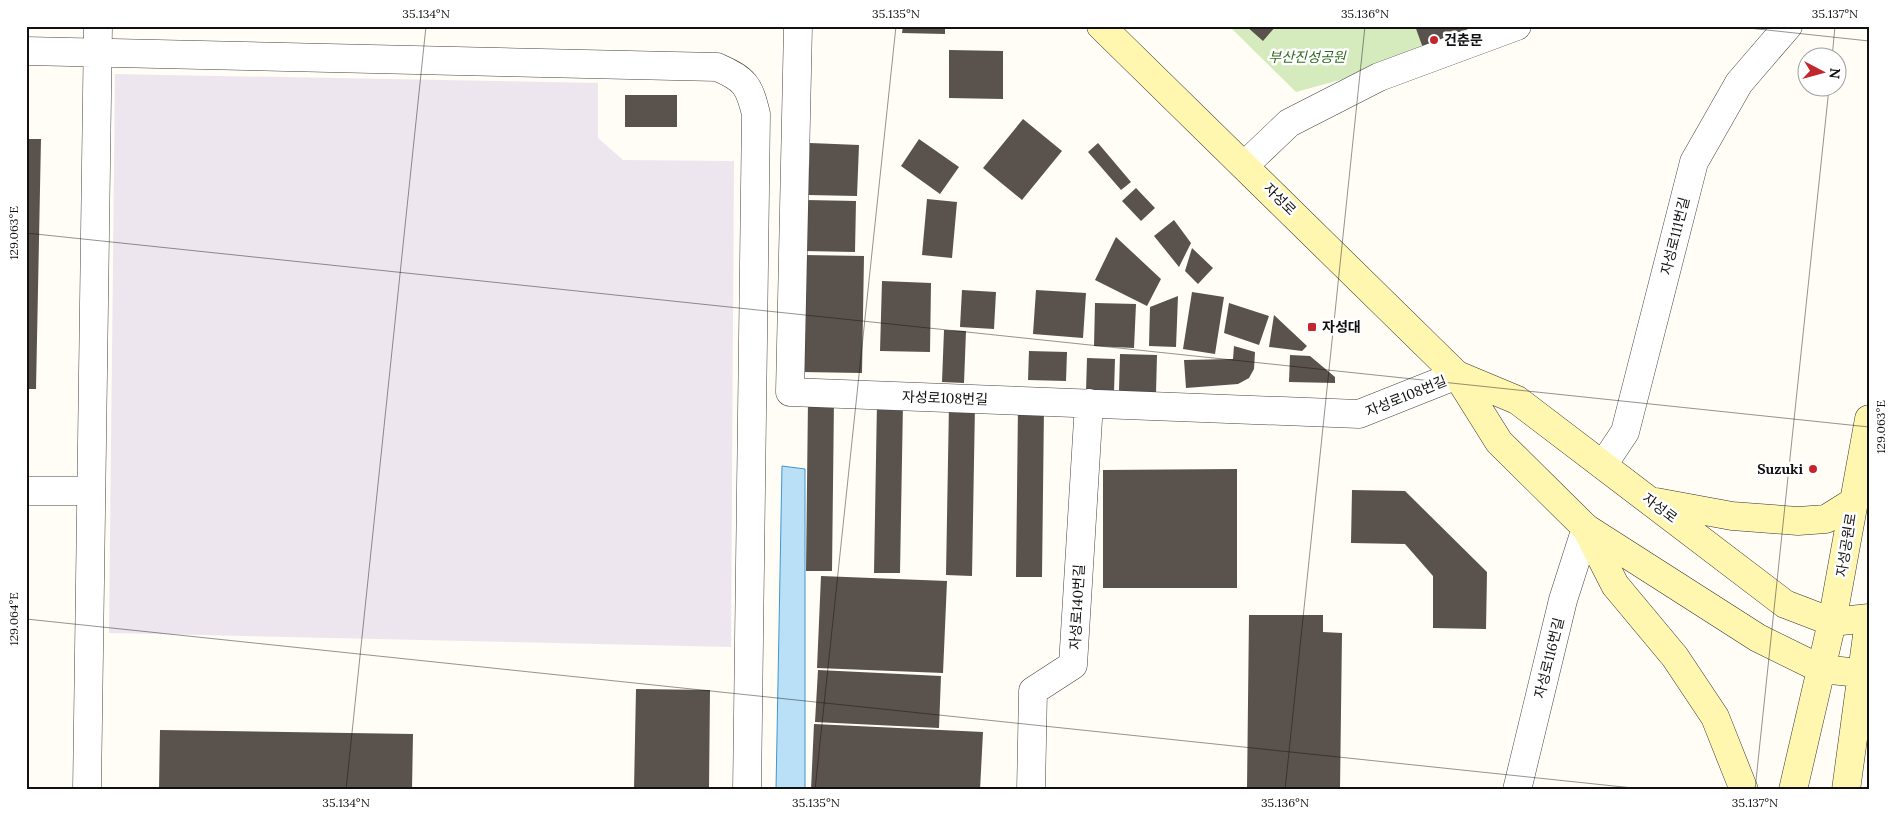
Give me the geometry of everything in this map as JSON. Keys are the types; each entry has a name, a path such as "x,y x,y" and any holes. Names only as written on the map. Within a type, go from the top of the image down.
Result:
{"main road":[{"name":"자성로","path":"1101,26 1457,374 1499,442 1586,528 1758,638 1822,669 1865,674"},
{"name":"자성로","path":"1457,374 1517,400 1785,604 1832,622 1869,620 1865,674 1846,790"},
{"name":"자성공원로","path":"1822,669 1869,420"},
{"path":"1651,501 1732,516 1798,521 1826,519 1853,502"},
{"path":"1586,528 1615,585 1675,657 1715,716 1744,790"},
{"path":"1792,790 1822,669"}],"street":[{"path":"87,790 98,26"},
{"name":"자성로108번길","path":"798,26 790,392 1359,414 1457,374"},
{"path":"1245,165 1290,123 1379,76 1517,26"},
{"name":"자성로111번길","path":"1603,465 1625,432 1694,162 1739,83 1788,26"},
{"path":"26,51 717,67 738,76 751,91 756,114 747,790"},
{"name":"자성로140번길","path":"1031,790 1033,691 1073,665 1088,403"},
{"path":"26,491 92,492"},
{"name":"자성로116번길","path":"1517,790 1563,600 1586,528"}],"shaded area":[{"path":"115,74 598,83 598,138 623,160 734,161 731,647 109,633"}],"green space":[{"name":"부산진성공원","path":"1229,26 1504,26 1413,60 1296,92"}],"water":[{"path":"782,466 805,469 805,790 776,790"}],"building":[{"path":"903,26 945,26 945,34 902,33"},
{"path":"1246,26 1276,26 1263,41"},
{"name":"건춘문","path":"1415,26 1472,26 1473,31 1423,48"},
{"path":"949,50 1003,51 1003,99 949,98"},
{"path":"625,95 677,95 677,127 625,127"},
{"path":"1023,119 1062,151 1022,200 983,168"},
{"path":"26,139 41,139 36,389 26,389"},
{"path":"919,139 959,167 940,194 901,166"},
{"path":"810,143 859,145 857,196 808,195"},
{"path":"1098,143 1131,182 1121,190 1088,152"},
{"path":"1136,188 1155,208 1141,221 1122,201"},
{"path":"927,199 957,202 952,258 922,255"},
{"path":"806,200 856,201 855,252 804,251"},
{"path":"1174,220 1191,243 1179,267 1154,236"},
{"path":"1116,237 1161,279 1147,306 1095,280"},
{"path":"1192,248 1213,268 1198,284 1185,271"},
{"path":"804,255 864,256 862,373 802,372"},
{"path":"882,281 931,283 930,352 880,351"},
{"path":"962,290 996,292 994,329 960,327"},
{"path":"1036,290 1086,293 1083,338 1033,334"},
{"path":"1192,292 1224,297 1215,354 1183,349"},
{"path":"1178,296 1176,347 1149,346 1150,307"},
{"path":"1095,303 1136,304 1134,348 1094,346"},
{"path":"1229,303 1269,316 1259,345 1224,333"},
{"path":"1274,315 1307,346 1302,351 1269,347"},
{"path":"944,330 966,331 964,383 942,382"},
{"path":"1234,346 1255,352 1254,369 1249,378 1238,384 1186,388 1184,360 1233,359"},
{"path":"1029,351 1067,352 1066,381 1028,380"},
{"path":"1120,354 1157,355 1156,393 1119,391"},
{"path":"1290,355 1310,356 1335,377 1335,383 1289,382"},
{"path":"1087,358 1115,359 1114,392 1086,391"},
{"path":"808,400 834,400 832,571 806,571"},
{"path":"877,402 903,402 900,573 874,573"},
{"path":"949,404 975,404 972,576 946,575"},
{"path":"1018,406 1044,406 1042,577 1016,577"},
{"path":"1237,469 1237,588 1103,588 1103,470"},
{"path":"1352,490 1405,491 1487,572 1486,629 1433,628 1433,576 1405,544 1351,543"},
{"path":"821,576 947,581 943,673 817,668"},
{"path":"1249,615 1323,615 1323,632 1342,633 1340,790 1247,790"},
{"path":"818,670 941,676 939,728 815,722"},
{"path":"636,689 710,690 709,790 634,790"},
{"path":"814,724 983,732 980,790 811,790"},
{"path":"160,730 413,734 412,790 159,790"}],"place":[{"name":"건춘문","path":"1434,40"},
{"name":"자성대","path":"1312,327"},
{"name":"Suzuki","path":"1813,469"}]}
